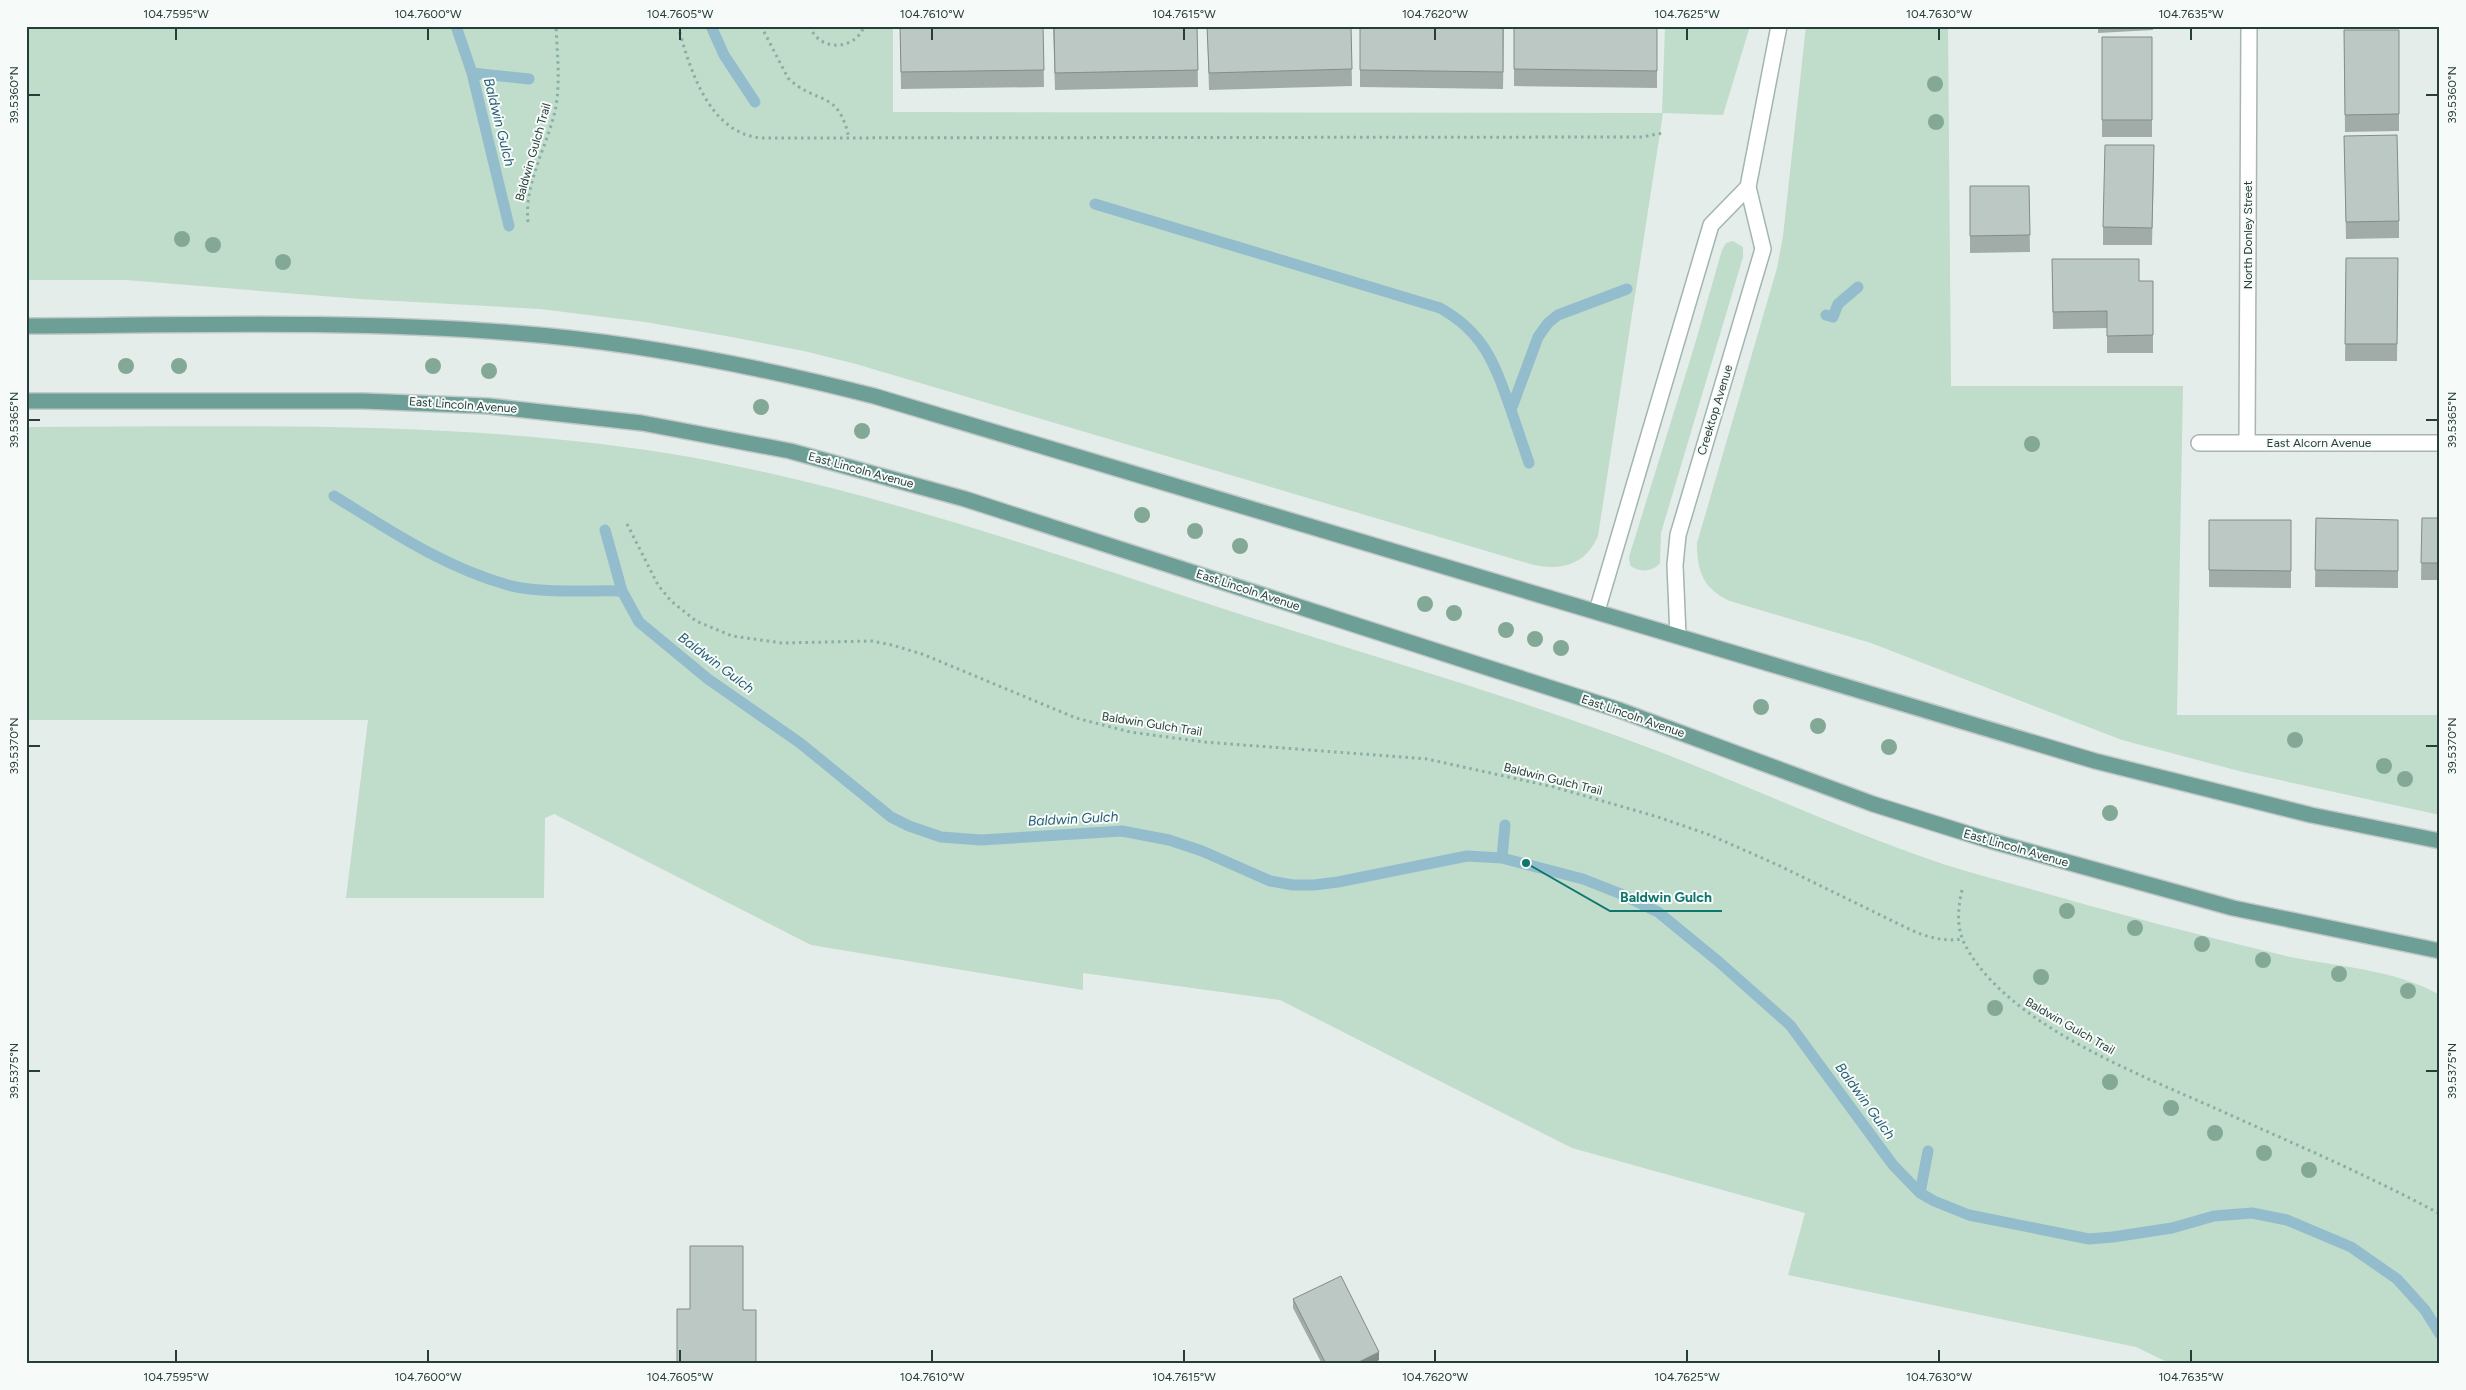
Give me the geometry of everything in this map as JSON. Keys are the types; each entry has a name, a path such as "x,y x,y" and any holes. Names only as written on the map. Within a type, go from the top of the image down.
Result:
{"main road":[{"path":"26,326 337,325 460,329 578,340 706,358 874,396 2124,768 2311,814 2440,840"},
{"name":"East Lincoln Avenue","path":"26,400 363,401 488,406 642,424 790,451 965,499 1619,710 1864,801 1991,841 2234,908 2440,951"}],"street":[{"name":"Creektop Avenue","path":"1678,636 1675,565 1678,535 1763,249 1748,187 1779,26"},
{"name":"North Donley Street","path":"2247,443 2248,26"},
{"path":"1597,612 1711,225 1748,187"},
{"name":"East Alcorn Avenue","path":"2199,443 2440,443"}],"path":[{"name":"Baldwin Gulch Trail","path":"528,222 526,210 531,185 557,99 556,26"},
{"path":"678,26 702,92 718,116 733,131 749,137 1642,137 1663,133"},
{"path":"761,26 788,78 794,84 826,99 838,108 844,117 849,138"},
{"path":"810,26 820,41 838,45 858,38 864,26"},
{"name":"Baldwin Gulch Trail","path":"627,524 658,586 671,601 696,621 732,636 782,643 872,641 892,645 922,654 1076,718 1130,732 1256,746 1427,758 1554,787 1658,817 1710,835 1780,866 1910,930 1945,940 1962,939 1976,963 2009,999 2052,1028 2133,1072 2352,1170 2440,1214"},
{"path":"1962,890 1958,918 1962,939"}],"green space":[{"path":"26,26 893,26 893,112 1662,113 1665,26 1750,26 1723,115 1663,113 1598,536 1593,546 1580,559 1563,566 1544,567 856,364 804,351 726,336 645,322 540,309 360,299 126,280 26,280"},
{"path":"1806,26 1948,26 1951,386 2183,386 2177,715 2440,715 2440,815 2243,772 2122,740 1871,643 1730,601 1713,591 1708,585 1700,570 1697,543 1777,268 1783,236"},
{"path":"1733,241 1743,247 1743,257 1661,533 1660,563 1650,570 1633,568 1630,565 1629,557 1722,250 1726,243"},
{"path":"276,426 442,431 525,436 608,445 690,457 758,471 892,504 1024,544 1536,708 1639,744 1866,836 1954,867 2218,939 2282,955 2363,969 2422,986 2440,995 2440,1364 2171,1364 2136,1347 1788,1275 1805,1213 1572,1148 1280,1000 1083,973 1083,990 811,945 554,814 545,818 544,898 346,898 368,720 26,720 26,427"}],"building":[{"path":"900,26 1043,26 1044,70 901,72"},
{"path":"1054,26 1197,26 1198,70 1055,73"},
{"path":"1207,26 1351,26 1352,69 1209,73"},
{"path":"1360,26 1503,26 1503,72 1360,70"},
{"path":"1514,26 1657,26 1657,71 1514,69"},
{"path":"2344,30 2399,30 2399,114 2345,115"},
{"path":"2102,37 2152,37 2152,120 2102,120"},
{"path":"2397,135 2399,221 2346,222 2344,136"},
{"path":"2105,145 2154,145 2152,228 2103,227"},
{"path":"1970,186 2029,186 2030,235 1970,236"},
{"path":"2346,258 2398,258 2397,344 2345,344"},
{"path":"2052,259 2139,259 2139,281 2153,281 2153,335 2107,336 2107,311 2053,312"},
{"path":"2316,518 2398,520 2398,571 2315,570"},
{"path":"2422,518 2440,518 2440,563 2421,563"},
{"path":"2209,520 2291,520 2291,571 2209,570"},
{"path":"690,1246 743,1246 743,1310 756,1310 756,1364 677,1364 677,1309 690,1309"},
{"path":"1341,1276 1379,1352 1355,1364 1326,1364 1293,1299"}],"waterway":[{"name":"Baldwin Gulch","path":"456,26 472,73 509,226"},
{"path":"711,26 724,55 755,102"},
{"path":"472,73 529,79"},
{"path":"1095,204 1440,308 1468,328 1478,339 1493,365 1511,410"},
{"path":"1826,315 1833,317 1838,304 1858,287"},
{"path":"1529,463 1511,410 1538,337 1548,323 1558,315 1627,289"},
{"path":"334,496 375,522 439,558 508,585 536,590 622,591"},
{"name":"Baldwin Gulch","path":"605,530 622,591 639,622 708,679 800,743 891,817 909,826 941,837 981,840 1122,831 1169,840 1202,851 1270,881 1293,885 1338,882 1467,856 1502,858 1583,879 1621,894 1658,912 1719,962 1790,1025 1893,1165 1920,1193 1934,1201 1969,1215 2089,1239 2172,1228 2214,1216 2252,1213 2287,1220 2351,1247 2397,1279 2425,1310 2440,1334"},
{"path":"1502,858 1505,825"},
{"path":"1920,1193 1928,1151"}],"place":[{"name":"Baldwin Gulch","path":"1526,863"}]}
